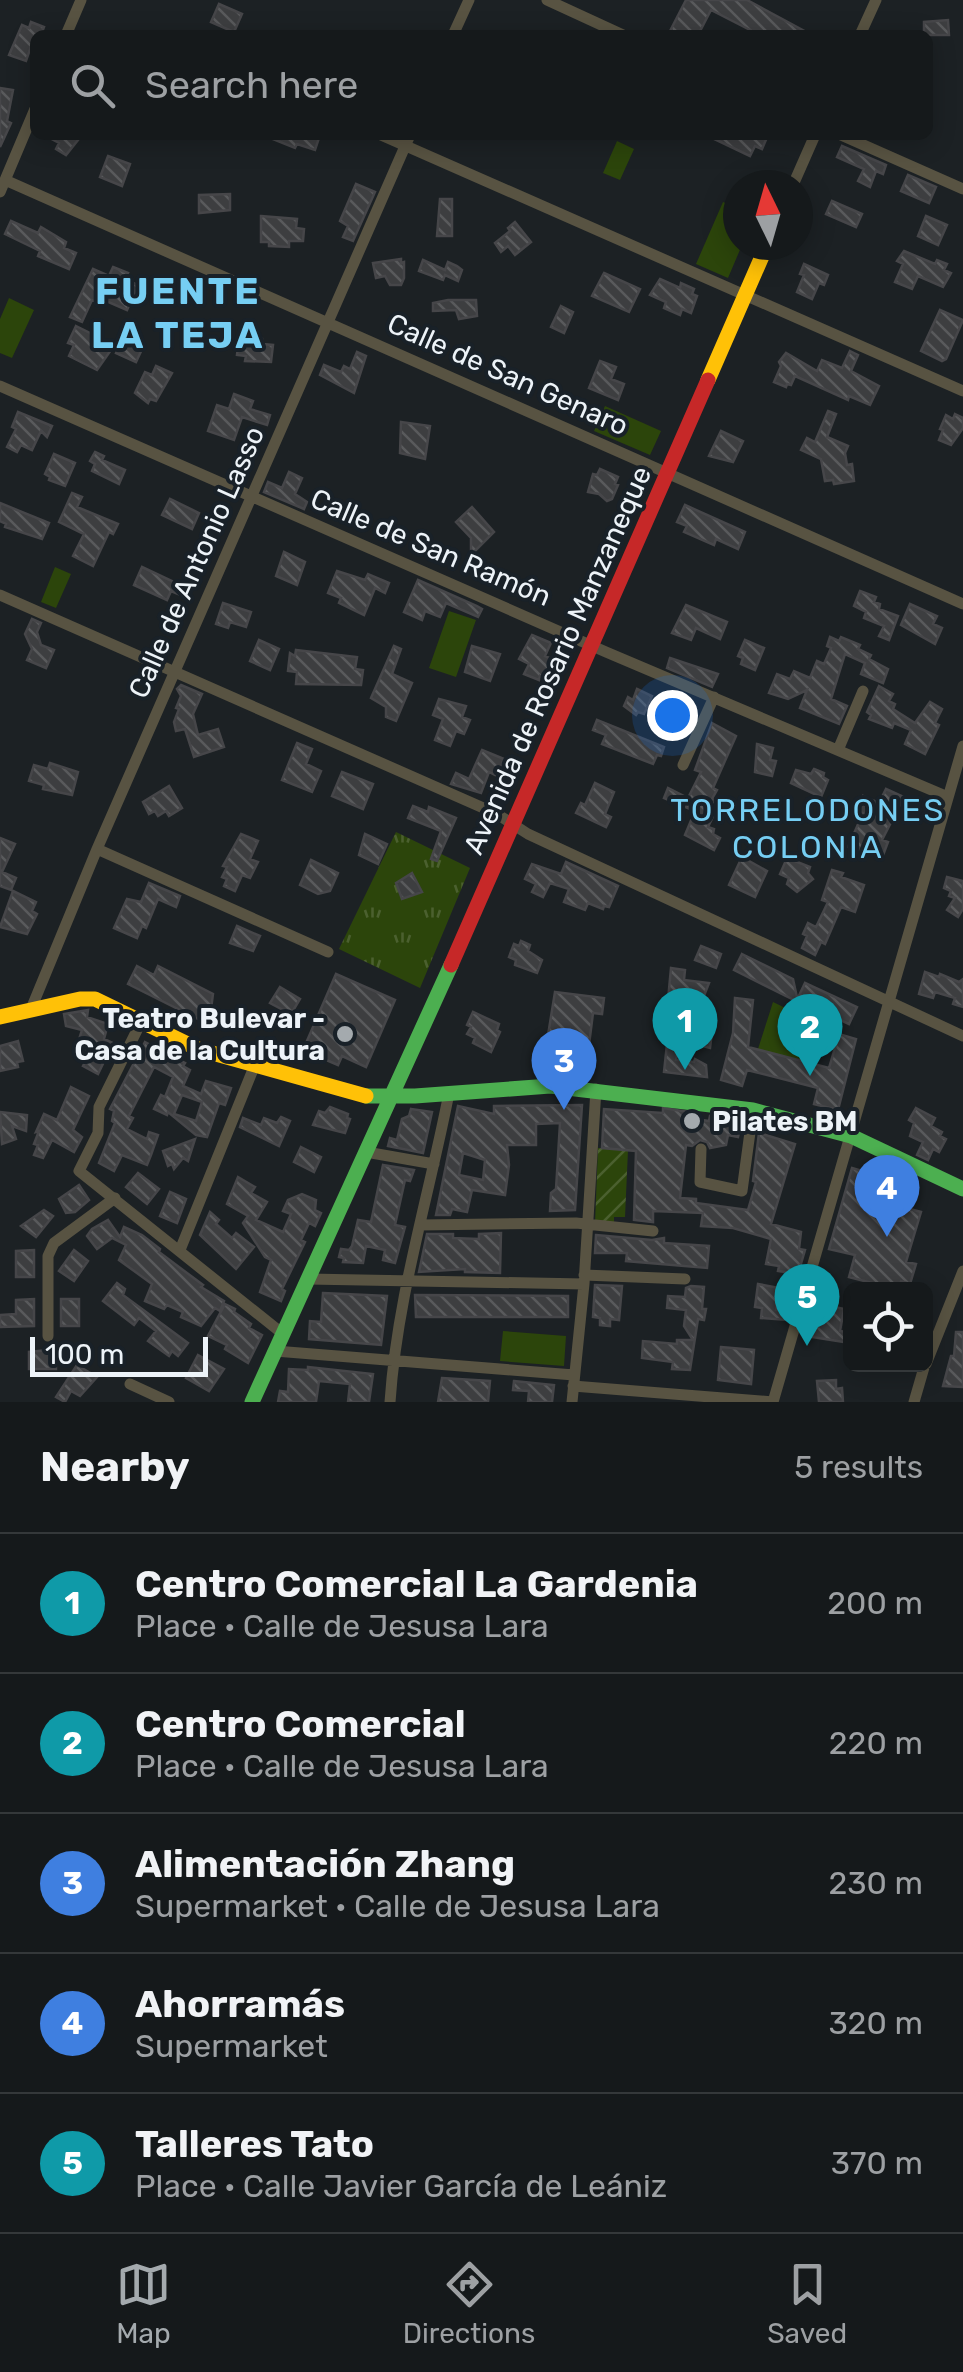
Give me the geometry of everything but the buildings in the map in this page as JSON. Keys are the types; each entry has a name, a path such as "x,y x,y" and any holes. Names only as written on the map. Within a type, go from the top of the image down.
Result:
{"street":[{"path":"68,30 81,0"},
{"path":"456,30 469,0"},
{"path":"547,0 612,30"},
{"path":"862,30 876,0"},
{"path":"3,186 30,121"},
{"path":"407,140 963,391"},
{"name":"Calle de Antonio Lasso","path":"31,1009 407,140"},
{"path":"800,170 813,140"},
{"path":"851,140 963,189"},
{"name":"Calle de San Genaro","path":"3,186 328,322 963,604"},
{"name":"Avenida de Rosario Manzaneque","path":"252,1402 393,1096 761,260"},
{"name":"Calle de San Ramón","path":"0,386 948,797"},
{"path":"0,595 513,823 528,834 963,1036"},
{"path":"838,750 863,692"},
{"path":"683,764 714,698"},
{"path":"276,1351 773,1402 963,746"},
{"path":"97,849 328,952"},
{"path":"0,1017 95,1000 198,1049 363,1096 526,1086 596,1089 754,1110 851,1136 963,1189"},
{"path":"142,1020 98,1107 98,1133 79,1170 283,1334"},
{"path":"180,1250 254,1068"},
{"path":"572,1402 596,1089"},
{"path":"390,1402 392,1361 449,1093"},
{"path":"701,1149 700,1182 742,1191 754,1110"},
{"path":"366,1152 434,1164"},
{"path":"48,1336 48,1256 54,1243 115,1198"},
{"path":"420,1225 588,1225 653,1230"},
{"path":"933,1344 963,1271"},
{"path":"308,1279 685,1279"},
{"path":"914,1402 923,1372"},
{"path":"130,1384 170,1402"}],"green space":[{"path":"617,141 634,149 620,180 603,173"},
{"path":"723,202 723,260 736,260 728,278 696,264"},
{"path":"9,298 34,310 12,358 0,353 0,319"},
{"path":"605,406 661,431 650,455 594,431"},
{"path":"55,567 71,574 56,608 41,602"},
{"path":"449,611 476,620 456,677 429,668"},
{"path":"396,832 470,868 420,988 339,949"},
{"path":"773,1002 821,1025 811,1063 758,1049"},
{"path":"598,1148 628,1150 625,1217 614,1217 614,1225 595,1224"},
{"path":"503,1331 566,1336 564,1366 500,1361"}],"traffic: fast":[{"path":"252,1402 451,965"},
{"path":"366,1096 550,1086 753,1110 851,1136 963,1189"}],"traffic: slow":[{"path":"708,380 760,260"},
{"path":"0,1017 95,999 198,1049 366,1096"}],"traffic: jam":[{"path":"451,965 708,380"}],"place":[{"name":"Teatro Bulevar - Casa de la Cultura","path":"345,1034"},
{"name":"Centro Comercial La Gardenia","path":"685,1070"},
{"name":"Centro Comercial","path":"810,1076"},
{"name":"Alimentación Zhang","path":"564,1110"},
{"name":"Pilates BM","path":"692,1121"},
{"name":"Ahorramás","path":"887,1237"},
{"name":"Talleres Tato","path":"807,1346"}],"district":[{"name":"FUENTE LA TEJA","path":"178,313"},
{"name":"TORRELODONES COLONIA","path":"808,828"}]}
